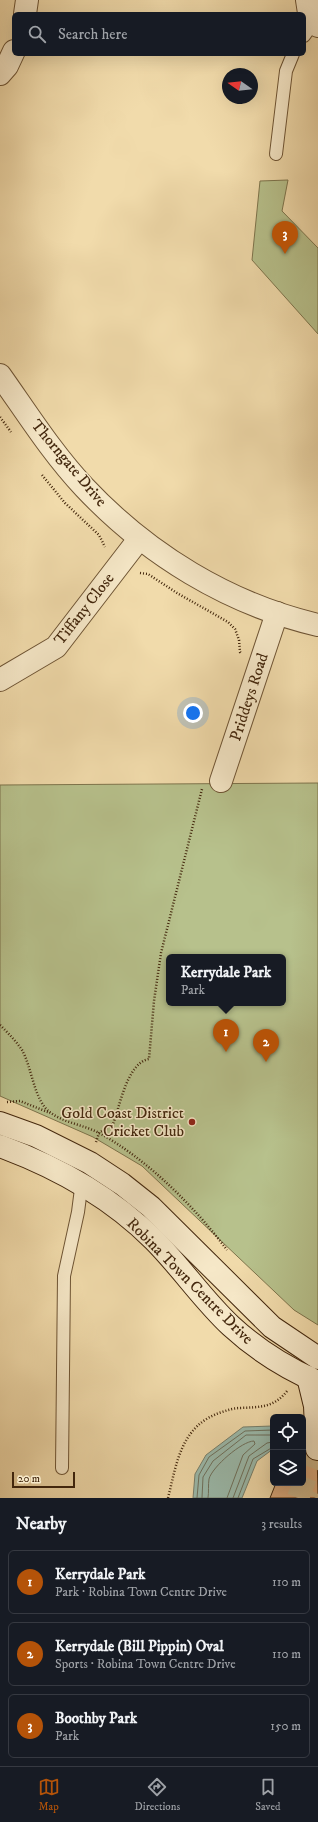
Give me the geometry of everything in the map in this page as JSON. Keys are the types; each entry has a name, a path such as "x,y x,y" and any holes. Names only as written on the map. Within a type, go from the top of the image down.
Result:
{"street":[{"path":"25,12 27,0"},
{"path":"307,0 312,28"},
{"path":"0,74 7,66 12,55"},
{"name":"Thorngate Drive","path":"0,376 58,456 83,486 139,539 201,580 236,597 276,613 318,624"},
{"name":"Tiffany Close","path":"0,680 56,647 139,539"},
{"name":"Priddeys Road","path":"221,781 276,613"},
{"name":"Robina Town Centre Drive","path":"0,1123 36,1136 90,1163 122,1184 151,1207 251,1308 272,1327 318,1358"},
{"name":"Robina Town Centre Drive","path":"0,1146 23,1154 81,1184 113,1206 140,1227 225,1320 248,1341 269,1356 313,1380"},
{"path":"313,1380 317,1448"}],"lane":[{"path":"276,154 286,71 292,56"},
{"path":"62,1468 64,1276 78,1212 81,1184 90,1163"}],"path":[{"path":"0,1102 20,1101 99,1133 113,1124 128,1080 134,1068 139,1062 149,1059 154,1001 161,953 203,782 221,781"},
{"path":"0,1025 22,1050 43,1104 50,1113"},
{"path":"168,1498 179,1453 186,1438 199,1423 211,1415 237,1408 266,1407 282,1398 287,1391"}],"green space":[{"path":"288,180 282,211 318,248 318,334 252,260 260,181"},
{"path":"318,783 318,1325 294,1310 142,1166 93,1137 0,1096 0,785"}],"water":[{"path":"270,1426 270,1451 257,1461 242,1498 193,1498 195,1474 206,1455 243,1427"}],"building":[{"path":"317,1449 318,1498 270,1498 275,1486 306,1486 306,1450"}],"tunnel":[{"path":"298,1498 317,1449"},
{"path":"316,1498 318,1494"}],"place":[{"name":"Boothby Park","path":"285,254"},
{"name":"Kerrydale Park","path":"226,1052"},
{"name":"Kerrydale (Bill Pippin) Oval","path":"266,1062"},
{"name":"Gold Coast District Cricket Club","path":"192,1122"}]}
